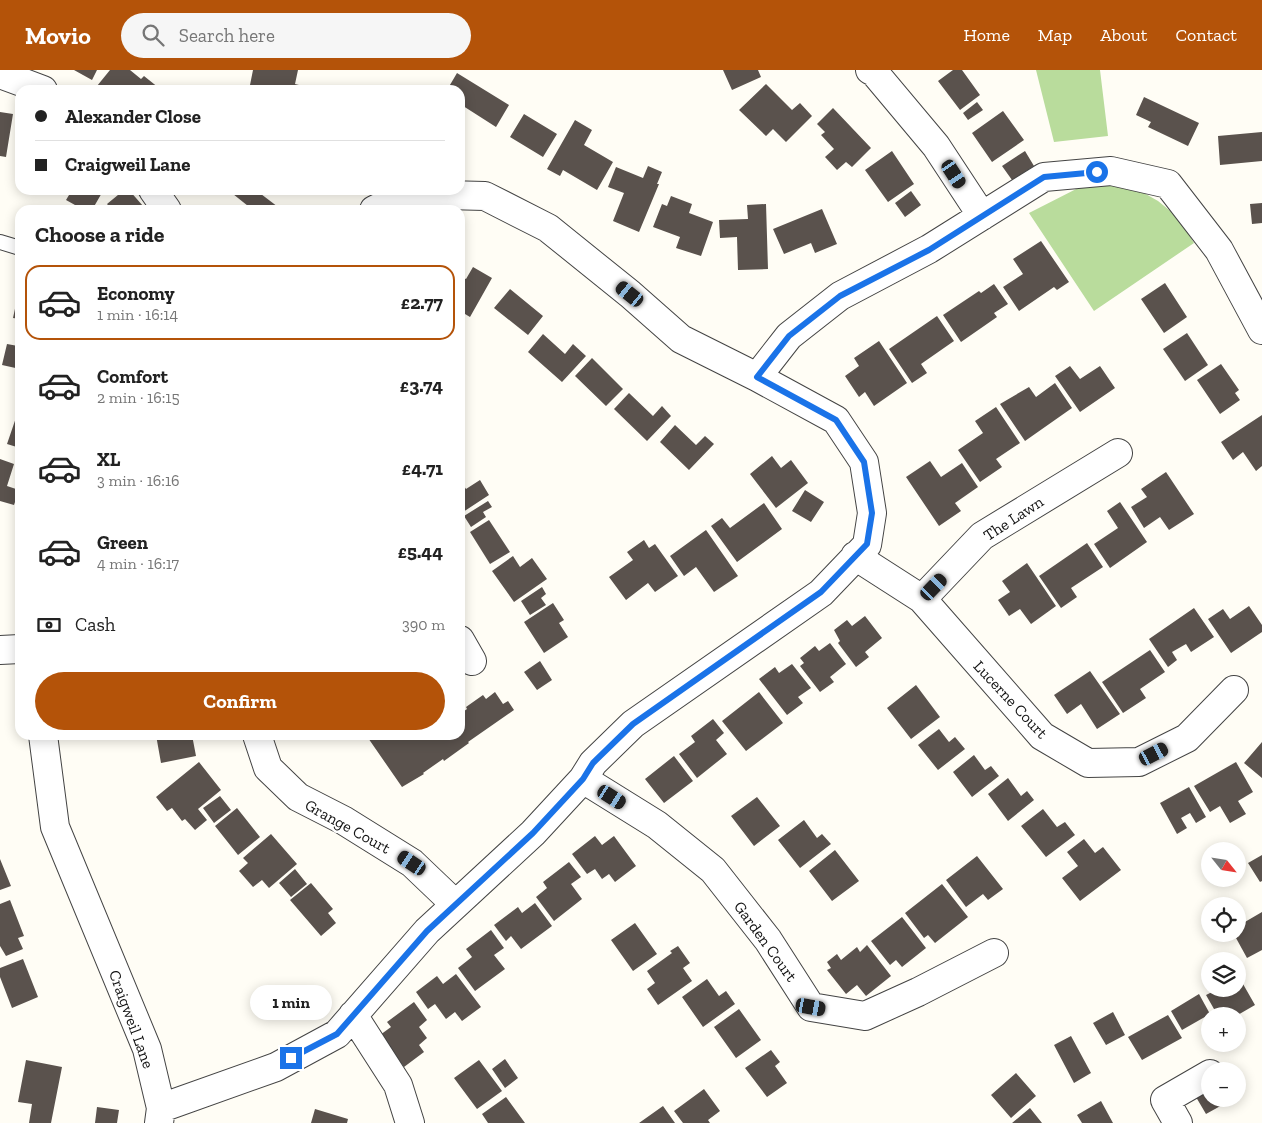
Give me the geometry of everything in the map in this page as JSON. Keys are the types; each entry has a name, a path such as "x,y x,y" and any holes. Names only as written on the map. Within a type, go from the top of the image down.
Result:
{"street":[{"path":"870,70 874,72 936,146 982,216"},
{"path":"0,74 30,85"},
{"path":"757,377 789,336 840,296 929,250 1044,177 1111,171 1168,184 1219,250 1262,330"},
{"name":"Craigweil Lane","path":"384,205 404,195"},
{"name":"Craigweil Lane","path":"44,740 55,827 146,1049 160,1116 276,1066 337,1034 427,931 533,833 583,779 593,763 633,724 821,592 867,544 872,513 864,462 836,420 757,377 681,339 630,294 548,228 485,196 446,195"},
{"name":"The Lawn","path":"922,599 982,536 1118,453"},
{"name":"Lucerne Court","path":"855,556 922,599 1042,736 1088,763 1139,762 1186,738 1234,690"},
{"path":"0,650 15,649"},
{"name":"Grange Court","path":"259,740 268,768 298,797 343,820 412,863 455,904"},
{"name":"Garden Court","path":"583,779 657,825 713,870 768,940 811,1007 865,1016 918,992 994,953"},
{"path":"353,1015 398,1085 410,1123"},
{"path":"1178,1123 1165,1100 1201,1079"}],"lane":[{"path":"0,242 15,246"}],"green space":[{"path":"1036,70 1100,70 1108,136 1054,142"},
{"path":"1086,184 1130,185 1158,201 1179,218 1194,243 1094,311 1029,213"}],"building":[{"path":"74,70 97,70 92,80"},
{"path":"110,70 130,70 141,79 144,76 155,85 98,85"},
{"path":"253,70 298,70 295,84 299,85 250,85"},
{"path":"723,70 758,70 761,77 732,90"},
{"path":"953,70 962,70 980,95 960,110 938,81"},
{"path":"457,73 509,105 496,127 465,107 465,85 450,85"},
{"path":"766,84 792,110 800,103 812,116 786,142 773,129 766,136 739,110"},
{"path":"1144,97 1199,123 1188,146 1148,127 1151,122 1136,115"},
{"path":"977,102 983,110 968,120 963,113"},
{"path":"833,108 871,148 852,167 846,162 837,170 825,157 834,149 821,135 825,132 817,124"},
{"path":"1003,111 1024,140 992,162 972,133"},
{"path":"0,112 13,114 6,157 0,156"},
{"path":"524,114 557,134 543,157 510,137"},
{"path":"575,120 592,130 584,145 613,162 597,190 563,170 560,176 547,169"},
{"path":"1262,132 1262,161 1220,165 1218,136"},
{"path":"892,151 914,184 888,202 865,170"},
{"path":"1025,151 1034,166 1012,180 1002,166"},
{"path":"648,166 662,172 639,232 613,221 624,193 608,187 616,167 643,178"},
{"path":"911,191 921,205 905,217 895,203"},
{"path":"69,195 101,195 95,205 75,205 66,200"},
{"path":"118,195 133,195 142,205 108,205"},
{"path":"234,195 262,195 275,205 247,205"},
{"path":"671,196 692,204 689,213 713,222 701,256 676,248 680,237 653,227 662,204 667,206"},
{"path":"1262,203 1262,223 1252,224 1250,204"},
{"path":"766,204 768,269 738,270 737,237 720,238 719,220 748,219 747,205"},
{"path":"822,209 837,244 815,253 811,243 784,254 773,229"},
{"path":"1041,241 1069,282 1057,290 1054,287 1019,311 1003,287 1023,274 1013,259"},
{"path":"473,267 492,278 470,317 465,314 466,279"},
{"path":"1165,283 1187,317 1164,333 1141,299"},
{"path":"994,284 1008,304 994,313 997,317 961,342 943,315 979,291 981,293"},
{"path":"510,289 543,316 528,335 494,308"},
{"path":"937,316 954,341 921,364 927,373 912,383 889,349"},
{"path":"1187,333 1208,365 1185,381 1163,349"},
{"path":"543,334 565,354 573,344 586,356 562,382 528,352"},
{"path":"879,341 907,383 874,406 865,392 859,397 845,376 859,366 854,358"},
{"path":"7,344 15,345 15,368 2,365"},
{"path":"592,358 623,389 606,406 575,376"},
{"path":"1221,364 1239,390 1235,393 1240,400 1220,414 1197,380"},
{"path":"1070,366 1080,379 1100,366 1115,388 1080,412 1055,376"},
{"path":"1055,383 1072,408 1025,441 1000,404 1029,387 1036,397"},
{"path":"629,393 653,416 662,406 671,416 647,441 614,409"},
{"path":"996,407 1020,443 996,459 1002,467 980,482 958,450 983,433 975,421"},
{"path":"1262,415 1262,466 1256,471 1243,452 1233,460 1221,442"},
{"path":"15,421 15,446 7,444"},
{"path":"675,425 696,445 705,436 714,444 689,470 660,442"},
{"path":"772,456 781,468 791,460 808,483 776,508 750,474"},
{"path":"0,459 14,464 7,486 15,489 15,502 14,505 0,501"},
{"path":"930,461 941,477 962,463 978,487 955,503 961,511 939,526 906,477"},
{"path":"1166,472 1194,514 1169,530 1160,517 1144,528 1131,507 1147,497 1141,489"},
{"path":"480,480 489,495 465,511 465,488 466,489"},
{"path":"805,490 824,502 811,522 792,511"},
{"path":"488,501 492,507 483,512 486,517 471,527 465,515"},
{"path":"1120,502 1147,542 1110,568 1094,544 1118,528 1107,511"},
{"path":"764,503 782,529 737,562 711,526 722,518 730,528"},
{"path":"489,520 510,552 490,564 470,532"},
{"path":"706,530 738,576 714,592 696,567 684,576 670,556"},
{"path":"644,540 649,548 655,544 678,576 655,592 648,583 626,600 609,577 633,560 627,552"},
{"path":"1087,543 1103,567 1071,588 1077,597 1061,608 1039,576"},
{"path":"513,556 520,567 532,558 547,579 514,602 492,571"},
{"path":"1027,563 1056,606 1031,624 1020,609 1009,616 998,600 1010,592 1002,581"},
{"path":"542,587 546,594 541,598 546,605 530,615 521,601"},
{"path":"553,603 564,620 559,623 568,637 544,653 524,622"},
{"path":"1249,606 1262,625 1262,632 1231,653 1208,619 1223,609 1230,619"},
{"path":"1194,608 1214,637 1191,652 1186,644 1172,652 1177,660 1168,667 1149,639"},
{"path":"865,616 882,638 865,652 869,657 856,667 838,643 840,641 834,630 847,620 852,626"},
{"path":"830,643 846,664 830,677 834,682 820,692 800,666 804,663 800,658 815,646 819,651"},
{"path":"1150,650 1165,672 1140,689 1146,698 1123,713 1102,682"},
{"path":"540,661 552,680 537,690 524,672"},
{"path":"792,664 811,688 798,697 803,703 787,715 759,679 775,667 779,673"},
{"path":"1090,671 1120,714 1097,729 1081,704 1067,714 1054,695"},
{"path":"916,685 940,717 911,739 887,708"},
{"path":"495,692 503,704 508,701 514,710 444,761 443,759 424,774 402,787 369,740 465,740 466,707 483,695 486,699"},
{"path":"759,692 783,723 746,751 722,721"},
{"path":"713,719 724,733 716,740 727,754 697,778 679,754 695,742 691,736"},
{"path":"939,729 949,742 955,737 965,749 938,770 918,745"},
{"path":"157,740 193,740 196,756 161,763"},
{"path":"1262,742 1262,778 1244,763"},
{"path":"974,755 985,770 991,766 999,776 972,797 953,772"},
{"path":"674,756 693,781 664,803 645,779"},
{"path":"199,762 221,790 198,809 207,820 195,830 185,819 182,821 172,808 167,811 156,797"},
{"path":"1236,762 1253,792 1238,801 1246,814 1230,823 1220,806 1210,812 1194,786"},
{"path":"1008,778 1021,796 1027,791 1034,800 1008,821 988,794"},
{"path":"1189,787 1206,817 1196,823 1190,813 1181,818 1187,828 1177,834 1160,803"},
{"path":"220,796 231,810 214,823 203,808"},
{"path":"757,797 780,826 754,846 731,816"},
{"path":"237,808 260,837 238,855 215,826"},
{"path":"1043,809 1057,827 1065,822 1075,835 1046,857 1021,826"},
{"path":"804,820 817,838 822,834 831,844 800,868 778,840"},
{"path":"271,834 297,864 269,888 262,880 253,887 239,871 248,863 243,858"},
{"path":"595,836 602,845 614,836 636,866 615,882 609,874 602,879 595,869 587,874 572,854"},
{"path":"1084,839 1095,853 1103,847 1121,870 1080,901 1062,878 1078,866 1067,852"},
{"path":"835,850 859,881 832,901 809,871"},
{"path":"1262,855 1262,881 1260,882 1248,863"},
{"path":"977,856 1003,889 988,900 983,894 966,907 946,880"},
{"path":"0,859 11,886 0,890"},
{"path":"569,862 581,877 571,884 582,899 554,921 536,897 547,888 543,882"},
{"path":"295,869 307,884 291,897 279,883"},
{"path":"311,883 333,909 328,913 336,923 321,936 290,900"},
{"path":"942,884 968,917 935,943 928,935 924,938 905,913"},
{"path":"10,900 24,936 18,938 23,949 6,956 0,946 0,904"},
{"path":"535,903 552,926 521,949 511,936 506,941 494,925 518,907 522,913"},
{"path":"1262,912 1262,950 1247,958 1246,952 1244,952 1238,942 1246,942 1246,921"},
{"path":"902,917 926,948 902,967 896,960 890,965 871,941"},
{"path":"635,923 657,954 633,971 611,940"},
{"path":"491,930 504,948 494,955 505,969 475,991 458,968 472,957 466,949"},
{"path":"867,945 891,976 866,996 857,985 846,994 827,970 831,968 827,962 837,954 841,960 857,947 860,952"},
{"path":"678,946 690,963 683,968 692,981 658,1005 647,989 655,983 647,971 672,953 670,951"},
{"path":"23,959 38,997 12,1008 0,977 0,968"},
{"path":"456,974 481,1007 462,1021 455,1012 446,1019 435,1004 428,1009 416,992 437,976 443,984"},
{"path":"707,979 719,996 726,991 735,1004 703,1027 682,997"},
{"path":"1246,989 1255,1005 1246,1010 1246,1007 1213,1007 1207,997 1246,997"},
{"path":"1199,994 1206,1007 1201,1007 1201,1019 1182,1030 1171,1011"},
{"path":"414,1002 427,1020 419,1027 427,1038 419,1045 424,1052 404,1067 380,1035 391,1027 387,1022"},
{"path":"739,1009 761,1040 736,1058 714,1027"},
{"path":"1113,1012 1125,1035 1106,1045 1093,1023"},
{"path":"1168,1015 1182,1038 1142,1060 1128,1037"},
{"path":"1071,1036 1091,1073 1074,1083 1054,1045"},
{"path":"771,1050 780,1062 775,1066 787,1083 767,1097 745,1068"},
{"path":"505,1059 518,1078 505,1088 492,1069"},
{"path":"26,1060 62,1067 51,1123 29,1123 32,1104 18,1102"},
{"path":"479,1060 502,1091 477,1109 454,1078"},
{"path":"1016,1073 1036,1096 1011,1118 991,1095"},
{"path":"704,1089 720,1111 708,1120 710,1123 683,1123 674,1111"},
{"path":"1201,1094 1201,1106 1196,1097"},
{"path":"506,1097 525,1123 488,1123 482,1114"},
{"path":"1101,1101 1113,1123 1082,1123 1077,1115"},
{"path":"663,1106 675,1123 639,1123"},
{"path":"97,1107 119,1110 117,1123 95,1123"},
{"path":"1202,1107 1219,1107 1206,1114"},
{"path":"1030,1108 1042,1123 1012,1123"},
{"path":"315,1109 348,1119 347,1123 311,1123"}],"route":[{"path":"291,1058 337,1034 427,931 533,833 583,779 593,763 633,724 821,592 867,544 872,513 864,462 836,420 757,377 789,336 840,296 929,250 1044,177 1097,172"}]}
